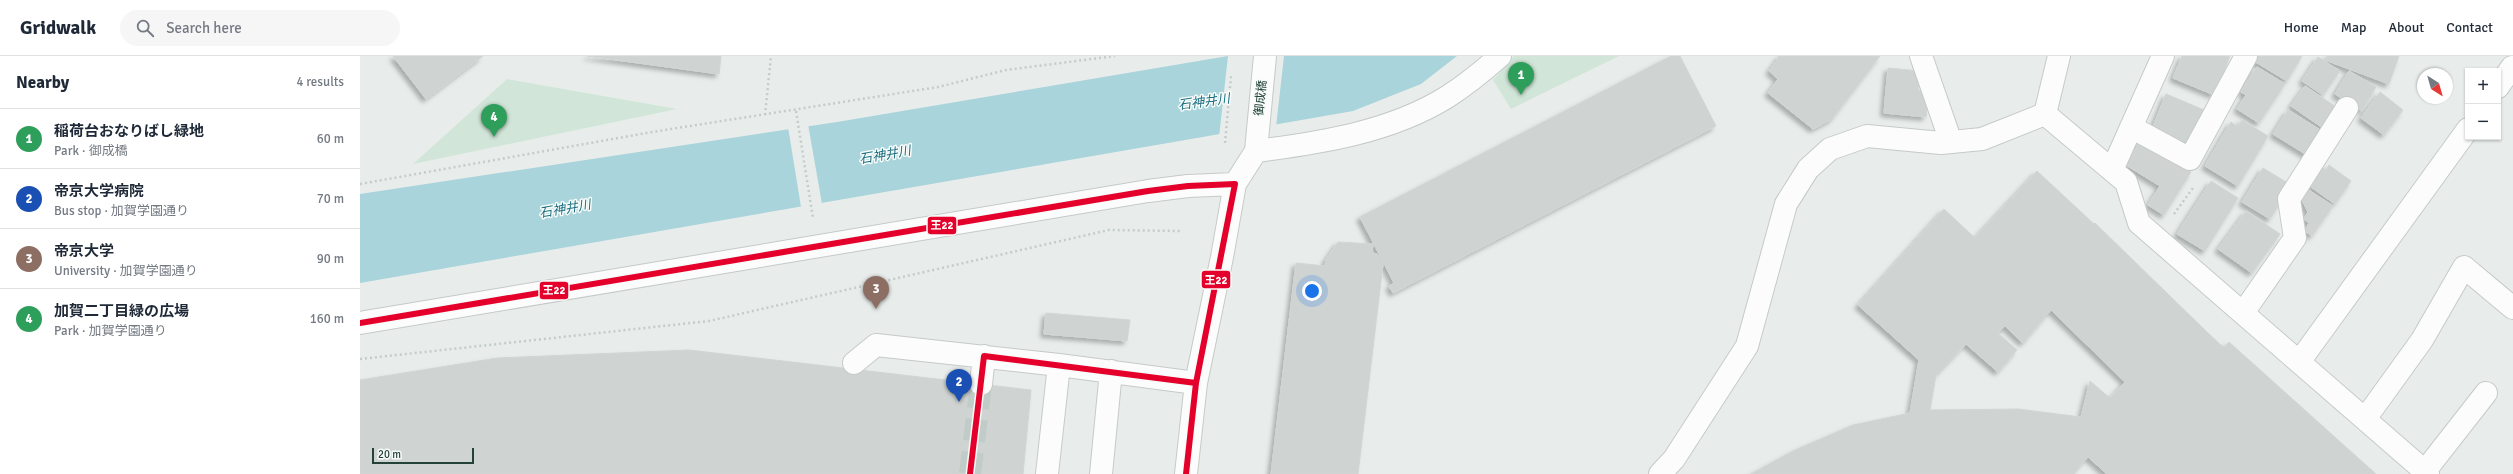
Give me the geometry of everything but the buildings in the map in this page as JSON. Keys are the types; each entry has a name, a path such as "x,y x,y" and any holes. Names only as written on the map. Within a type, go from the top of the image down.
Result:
{"street":[{"name":"御成橋","path":"1256,145 1265,56"},
{"path":"1186,474 1196,383 1222,257 1235,184 1256,145 1364,131 1402,119 1446,98 1475,78 1500,56"},
{"path":"1921,56 1951,142"},
{"path":"2045,114 2059,56"},
{"path":"2112,170 2163,56"},
{"path":"2131,126 2190,159 2246,56"},
{"path":"2501,80 2508,64"},
{"path":"2243,313 2295,238 2289,199 2347,108"},
{"path":"1660,474 1674,459 1747,346 1786,204 1808,169 1830,149 1867,136 1951,142 1982,139 2045,114"},
{"path":"2045,114 2126,182 2139,223 2426,473 2486,393"},
{"path":"2299,362 2465,133"},
{"path":"360,322 1148,191 1188,186 1235,184"},
{"path":"2365,420 2422,340 2464,267 2513,308"},
{"path":"854,362 876,345 1111,371 1196,383"},
{"path":"981,384 984,356"},
{"path":"1047,474 1059,365"},
{"path":"1101,474 1111,371"}],"path":[{"path":"765,114 771,56"},
{"path":"360,184 765,114 938,87 1006,70 1114,56"},
{"path":"1225,145 1232,70"},
{"path":"796,110 814,223"},
{"path":"2156,238 2201,178 2190,159"},
{"path":"360,359 710,321 1109,230 1181,231"}],"green space":[{"path":"1514,56 1619,56 1511,109 1493,80"},
{"path":"507,79 677,109 413,164"}],"water":[{"name":"石神井川","path":"1228,56 1457,56 1421,84 1353,111 360,283 360,194 837,122"}],"pier":[{"path":"1228,56 1284,56 1276,127 1219,137"},
{"path":"808,124 822,204 801,207 788,127"}],"tunnel":[{"path":"970,474 981,384"}],"transit line":[{"name":"王22","path":"360,323 1148,191 1188,186 1235,184 1196,383 1186,474"},
{"name":"王22","path":"970,474 984,356 1196,383"}],"place":[{"name":"稲荷台おなりばし緑地","path":"1521,95"},
{"name":"加賀二丁目緑の広場","path":"494,137"},
{"name":"帝京大学","path":"876,309"},
{"name":"帝京大学病院","path":"959,402"}]}
